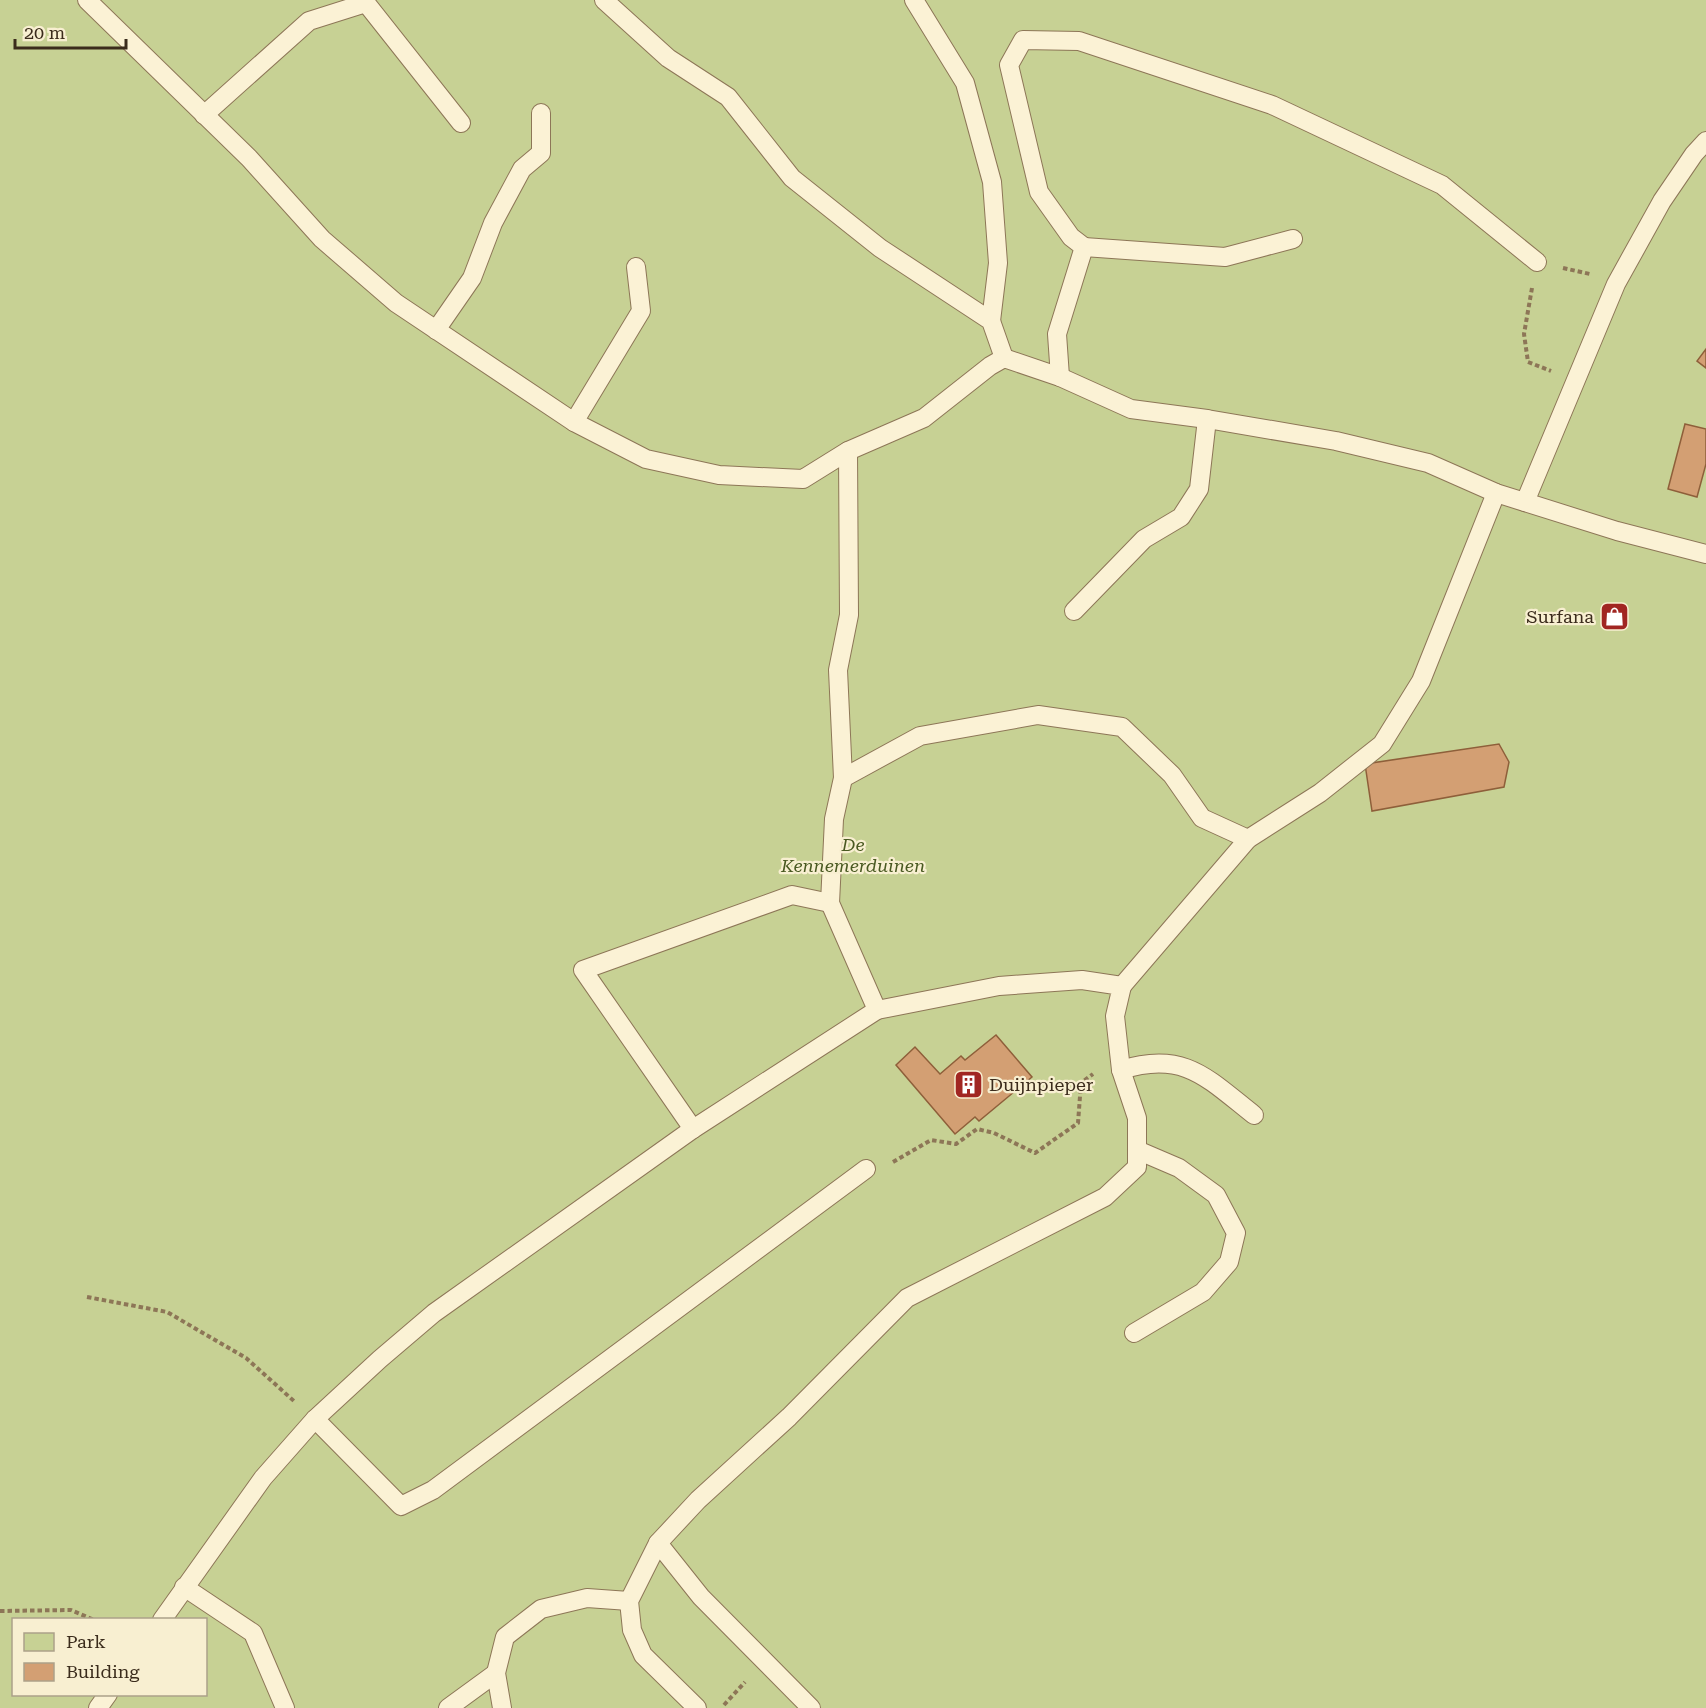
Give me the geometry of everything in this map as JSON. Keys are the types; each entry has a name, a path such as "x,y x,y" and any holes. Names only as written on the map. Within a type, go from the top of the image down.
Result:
{"lane":[{"path":"87,0 204,115 322,239 396,303 574,422 646,459 720,475 802,479 848,451 924,418 990,366 1004,358 1060,377 1131,408 1336,441 1428,463 1496,493 1706,554"},
{"path":"604,0 668,58 728,97 792,177 880,248 991,321"},
{"path":"914,0 965,83 992,182 998,263 991,321 1004,358"},
{"path":"204,115 309,21 366,3 462,123"},
{"path":"1293,239 1225,257 1084,247 1071,237 1038,192 1009,65 1023,40 1079,41 1272,105 1442,185 1537,262"},
{"path":"436,330 472,278 493,224 522,169 541,153 541,113"},
{"path":"1525,502 1616,284 1662,201 1694,154 1706,141"},
{"path":"1060,377 1057,334 1084,247"},
{"path":"574,422 641,311 636,267"},
{"path":"1074,611 1144,539 1181,517 1199,489 1207,419"},
{"path":"848,451 849,615 838,670 843,778 834,819 830,903 878,1010"},
{"path":"697,1708 643,1655 632,1630 629,1600 658,1543 698,1500 789,1417 907,1298 1106,1197 1137,1167 1137,1118 1120,1062 1114,1016 1122,986 1248,839 1320,793 1382,744 1421,681 1496,493"},
{"path":"843,778 920,736 1038,715 1122,727 1172,775 1202,818 1248,839"},
{"path":"693,1129 583,970 792,896 830,903"},
{"path":"163,1618 263,1478 315,1419 434,1313 693,1129 878,1010 999,986 1082,980 1122,986"},
{"path":"1120,1062 1179,1064 1209,1080 1254,1115"},
{"path":"1134,1333 1203,1292 1228,1262 1236,1233 1216,1195 1179,1168 1137,1150"},
{"path":"315,1419 401,1506 433,1490 866,1169"},
{"path":"658,1543 701,1597 811,1708"},
{"path":"184,1587 253,1634 285,1708"},
{"path":"502,1708 495,1673 506,1638 541,1609 587,1598 629,1600"},
{"path":"448,1708 495,1673"},
{"path":"98,1708 107,1696"}],"path":[{"path":"1576,381 1528,362 1524,334 1537,262 1591,274 1616,284"},
{"path":"866,1169 897,1161 931,1140 956,1144 977,1129 994,1133 1035,1153 1078,1123 1081,1083 1120,1062"},
{"path":"87,1297 167,1312 246,1358 315,1419"},
{"path":"0,1611 71,1610 89,1618"},
{"path":"722,1708 765,1662"}],"green space":[{"name":"De Kennemerduinen","path":"0,0 1706,0 1706,1708 0,1708"}],"building":[{"path":"1706,349 1706,368 1697,361"},
{"path":"1685,424 1706,429 1706,464 1697,497 1668,489"},
{"path":"1499,744 1509,762 1504,787 1372,811 1365,764"},
{"name":"Duijnpieper","path":"996,1035 1032,1077 979,1121 975,1117 955,1134 896,1065 915,1047 940,1074 961,1056 965,1060"}],"place":[{"name":"Surfana","path":"1615,616"},
{"name":"Duijnpieper","path":"968,1084"}]}
